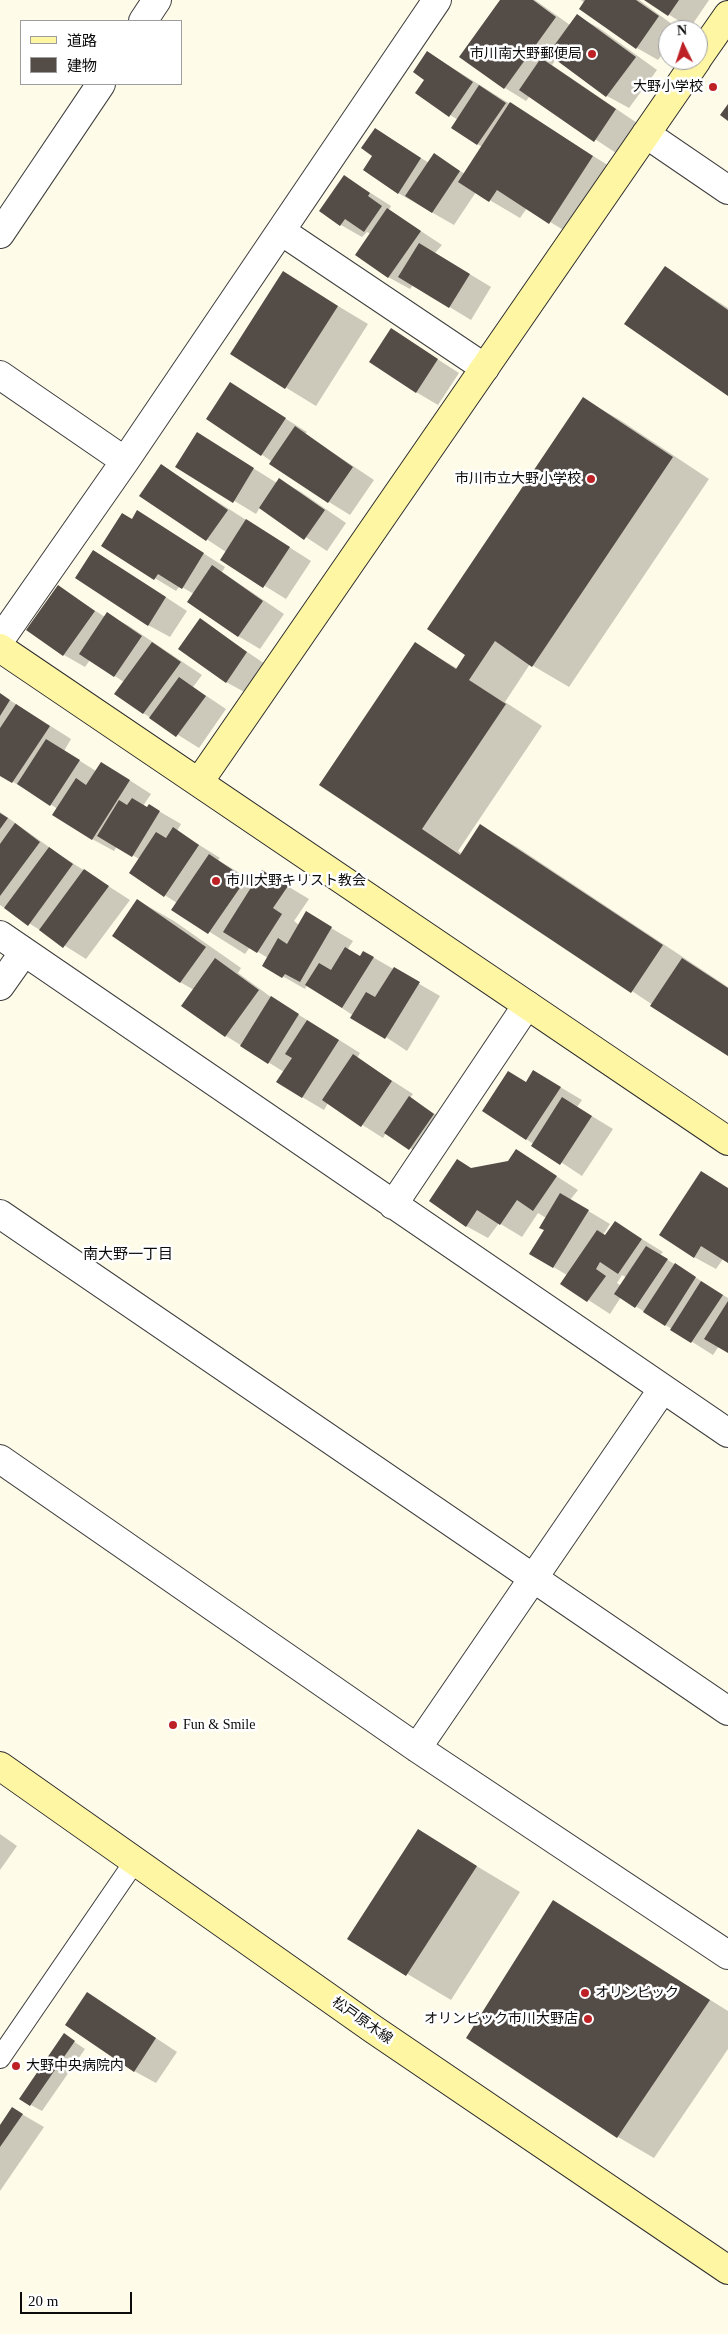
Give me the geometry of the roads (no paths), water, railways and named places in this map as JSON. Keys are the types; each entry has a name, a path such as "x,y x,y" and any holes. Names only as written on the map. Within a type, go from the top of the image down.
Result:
{"street":[{"path":"144,20 157,0"},
{"path":"0,640 125,461 437,0"},
{"path":"708,44 728,15"},
{"path":"199,782 690,70"},
{"path":"0,234 100,85"},
{"path":"646,134 728,190"},
{"path":"281,231 485,368"},
{"path":"0,375 125,461"},
{"path":"0,648 728,1141"},
{"path":"0,935 662,1390 728,1432"},
{"path":"0,986 24,952"},
{"path":"393,1205 527,1005"},
{"path":"0,1214 728,1711"},
{"path":"417,1748 662,1390"},
{"path":"0,1458 417,1748 728,1955"},
{"name":"松戸原木線","path":"0,1766 373,2029 728,2270"}],"lane":[{"path":"0,2058 135,1861"}],"place":[{"name":"市川南大野郵便局","path":"592,54"},
{"name":"大野小学校","path":"713,87"},
{"name":"市川市立大野小学校","path":"591,479"},
{"name":"市川大野キリスト教会","path":"216,881"},
{"name":"Fun & Smile","path":"173,1725"},
{"name":"オリンピック","path":"585,1993"},
{"name":"オリンピック市川大野店","path":"588,2019"},
{"name":"大野中央病院内","path":"16,2066"}],"district":[{"name":"南大野一丁目","path":"128,1255"}]}
